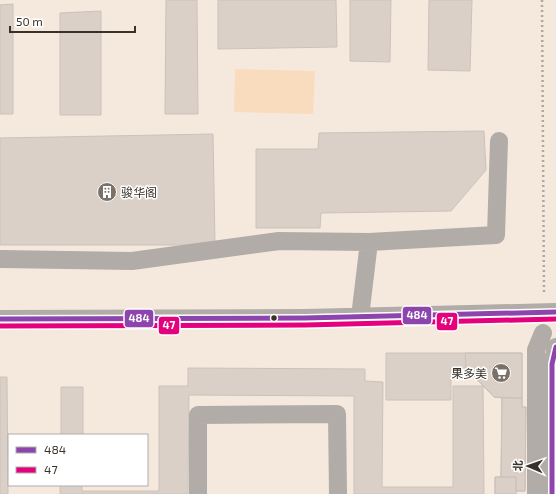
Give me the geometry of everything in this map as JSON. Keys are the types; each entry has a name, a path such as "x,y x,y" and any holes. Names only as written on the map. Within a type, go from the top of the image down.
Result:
{"street":[{"path":"0,259 132,261 279,241 369,242 496,235 499,141"},
{"path":"360,317 369,242"},
{"path":"0,319 305,318 550,312"},
{"path":"536,494 536,350 543,333"},
{"path":"552,494 552,364 556,346"},
{"path":"198,494 198,415 337,414 338,494"}],"path":[{"path":"542,0 544,253 550,312"}],"shaded area":[{"path":"235,69 315,71 313,114 234,112"}],"building":[{"path":"166,0 197,0 198,114 165,114"},
{"path":"218,0 336,0 337,47 218,49"},
{"path":"350,0 391,0 390,62 350,61"},
{"path":"429,0 472,0 470,71 428,70"},
{"path":"13,4 13,114 0,114 0,5"},
{"path":"101,11 101,115 60,115 60,13"},
{"path":"484,131 486,170 451,211 321,213 320,228 256,228 256,149 318,149 319,133"},
{"name":"骏华阁","path":"213,134 215,245 0,245 0,138"},
{"path":"386,353 522,353 522,407 526,407 525,491 516,491 516,494 495,494 495,477 501,477 502,398 494,397 466,368 451,368 451,400 386,400"},
{"path":"465,353 522,353 522,398 494,397 466,368"},
{"path":"188,368 365,369 365,381 383,382 382,487 453,487 453,386 483,386 484,494 354,494 354,396 189,395 188,494 60,494 60,486 82,486 82,491 159,491 159,386 188,386"},
{"path":"0,377 7,377 8,494 0,494"},
{"path":"61,387 83,387 83,434 61,434"},
{"path":"502,398 522,398 522,407 526,407 525,491 516,491 516,477 501,477"},
{"path":"495,477 516,477 516,494 495,494"}],"transit line":[{"name":"484","path":"0,319 305,318 556,312"},
{"name":"47","path":"0,326 305,325 556,319"},
{"name":"484","path":"552,494 552,364 556,347"}],"place":[{"name":"骏华阁","path":"107,192"},
{"name":"果多美","path":"501,373"}]}
